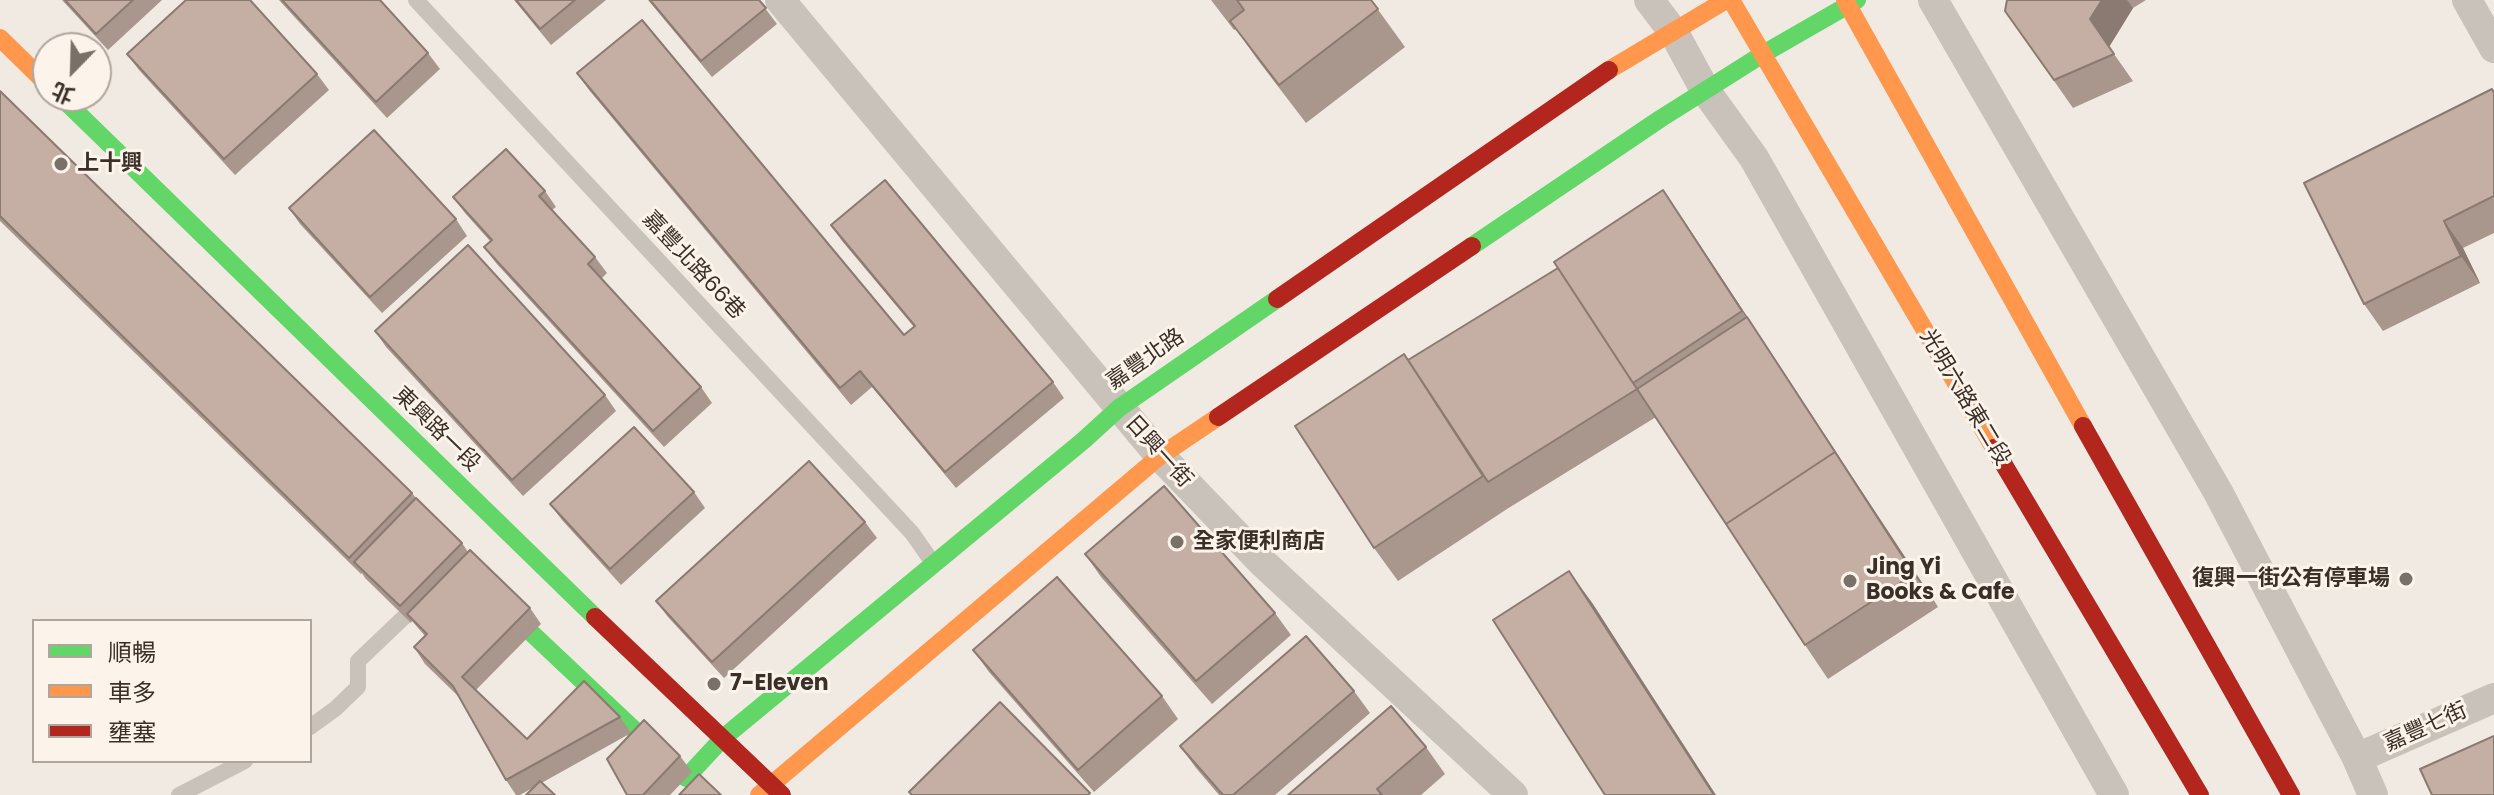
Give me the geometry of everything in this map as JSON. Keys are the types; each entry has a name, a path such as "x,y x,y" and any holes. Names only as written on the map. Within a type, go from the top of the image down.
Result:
{"street":[{"name":"日興一街","path":"780,0 1160,456 1263,563 1513,795"},
{"path":"1649,0 1674,33 1705,90 1754,158 2114,795"},
{"name":"嘉豐北路","path":"686,778 723,738 1119,408 1619,63 1728,0"},
{"name":"光明六路東二段","path":"1728,0 1763,54 1815,147 2200,795"},
{"path":"1933,0 2218,492 2357,758 2373,795"},
{"path":"2467,0 2494,48"},
{"path":"771,791 1160,456 1705,90 1850,2 1889,82 2291,795"},
{"path":"0,38 32,69"},
{"name":"東興路一段","path":"76,112 498,525 723,738 771,791"},
{"path":"470,575 703,795"},
{"name":"嘉豐七街","path":"2357,758 2494,698"}],"lane":[{"name":"嘉豐北路66巷","path":"416,0 912,533 934,565"},
{"path":"312,726 358,687 358,661 436,586"},
{"path":"179,795 241,763"}],"building":[{"path":"65,0 133,0 98,32 94,32"},
{"path":"186,0 250,0 317,74 224,159 127,54"},
{"path":"282,0 380,0 428,53 376,102"},
{"path":"516,0 575,0 540,29"},
{"path":"650,0 759,0 766,8 701,61"},
{"path":"1237,0 1371,0 1378,9 1279,85 1230,21 1244,10"},
{"path":"2007,0 2102,0 2090,19 2114,54 2054,80 2005,11"},
{"path":"642,20 904,335 915,326 831,225 885,180 1053,382 945,472 860,371 840,388 577,73"},
{"path":"2492,89 2494,196 2444,221 2461,256 2364,304 2304,183"},
{"path":"0,91 412,493 349,558 0,216"},
{"path":"374,130 456,219 370,297 289,208"},
{"path":"506,149 545,191 539,196 595,257 588,264 701,387 653,431 484,247 492,240 453,197"},
{"path":"1663,190 1742,311 1633,383 1554,262"},
{"path":"468,245 605,395 512,480 375,331"},
{"path":"1558,268 1637,389 1488,482 1408,360"},
{"path":"1747,317 1839,458 1835,452 1726,524 1637,389"},
{"path":"1404,354 1483,476 1374,548 1295,426"},
{"path":"634,427 694,492 610,569 550,504"},
{"path":"1835,452 1914,574 1805,645 1726,524"},
{"path":"809,461 865,522 712,662 656,601"},
{"path":"1164,486 1275,613 1196,681 1085,554"},
{"path":"416,498 462,543 400,606 354,562"},
{"path":"470,550 530,608 462,677 527,739 584,681 620,717 506,780 453,686 414,647 427,634 407,614"},
{"path":"1569,571 1714,795 1605,795 1493,620"},
{"path":"1057,577 1162,696 1078,770 973,650"},
{"path":"1306,636 1354,691 1233,795 1223,795 1180,746"},
{"path":"1000,702 1090,793 912,795 909,792"},
{"path":"1391,706 1426,747 1377,789 1382,795 1288,795"},
{"path":"644,720 680,756 643,795 627,795 607,759"},
{"path":"2494,736 2494,795 2432,795 2420,769"},
{"path":"699,774 721,795 679,795"},
{"path":"540,781 555,795 526,795"}],"traffic: fast":[{"path":"1472,246 1660,119 1857,0"},
{"path":"76,112 595,617"},
{"path":"686,778 723,738 1119,408 1277,299"},
{"path":"489,593 678,771"}],"traffic: slow":[{"path":"1609,70 1726,0"},
{"path":"1731,0 1994,448"},
{"path":"1845,0 2083,426"},
{"path":"0,38 32,69"},
{"path":"759,795 1160,456 1218,417"}],"traffic: jam":[{"path":"1277,299 1609,70"},
{"path":"1218,417 1472,246"},
{"path":"2083,426 2291,795"},
{"path":"1994,448 2200,795"},
{"path":"595,617 782,795"}],"place":[{"name":"上十興","path":"61,164"},
{"name":"全家便利商店","path":"1177,542"},
{"name":"復興一街公有停車場","path":"2406,579"},
{"name":"Jing Yi Books & Cafe","path":"1850,581"},
{"name":"7-Eleven","path":"714,684"}]}
